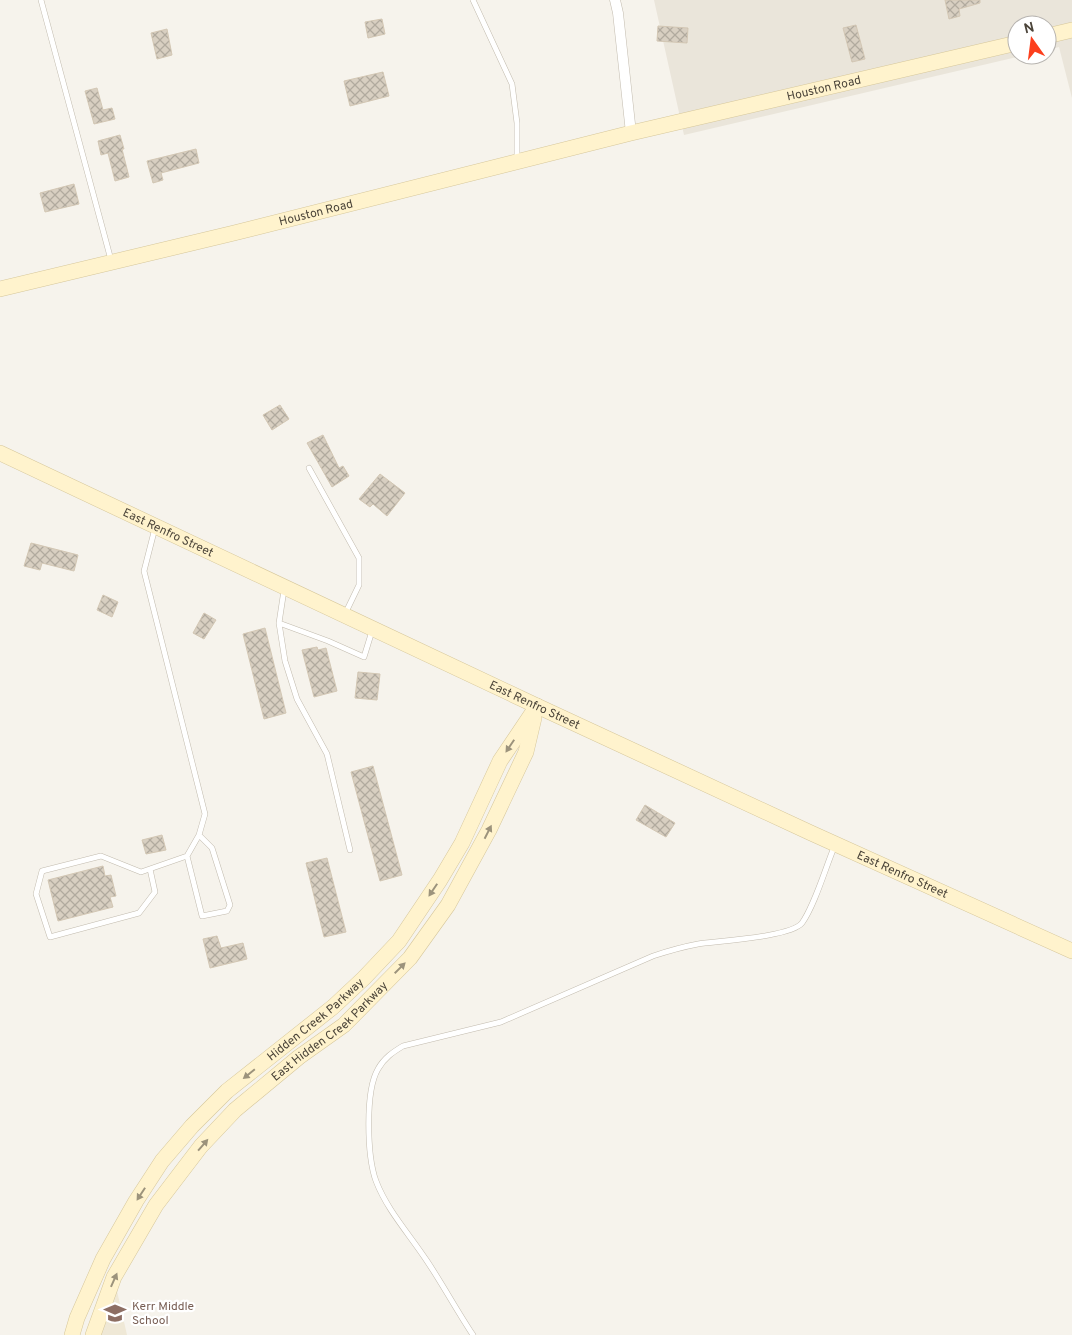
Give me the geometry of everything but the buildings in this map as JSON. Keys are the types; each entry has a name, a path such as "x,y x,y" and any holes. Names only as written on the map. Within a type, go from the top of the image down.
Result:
{"main road":[{"path":"1057,34 1072,30"},
{"name":"Houston Road","path":"0,289 112,263 630,133 1007,45"},
{"name":"East Renfro Street","path":"0,453 537,706 1072,951"},
{"name":"Hidden Creek Parkway","path":"72,1335 77,1318 102,1259 162,1161 192,1126 227,1091 333,1007 399,941 440,880 462,843 500,761 537,706"},
{"name":"East Hidden Creek Parkway","path":"94,1330 114,1277 156,1205 202,1146 235,1110 298,1057 344,1025 403,965 448,905 489,830 526,752 537,706"}],"street":[{"path":"614,0 618,13 630,133"}],"lane":[{"path":"41,0 112,263"},
{"path":"473,0 512,84 518,123 517,162"},
{"path":"309,468 359,558 359,585 345,615"},
{"path":"156,525 144,571 205,814 199,835 188,856 202,916 228,911 230,905 212,848 199,835"},
{"path":"285,587 279,623 285,661 297,699 327,754 350,850"},
{"path":"279,623 364,657 372,628"},
{"path":"473,1335 376,1181 368,1137 373,1087 378,1070 390,1053 403,1046 500,1022 653,956 674,949 785,932 801,924 813,900 835,844"},
{"path":"150,869 155,892 139,913 50,937 36,894 42,871 101,856 141,872 188,856"}],"shaded area":[{"path":"654,0 1072,0 1072,98 1059,47 1057,48 1057,15 1007,15 1007,59 684,135"},
{"name":"Kerr Middle School","path":"117,1291 127,1335 99,1335 99,1334"}],"place":[{"name":"Kerr Middle School","path":"115,1313"}]}
